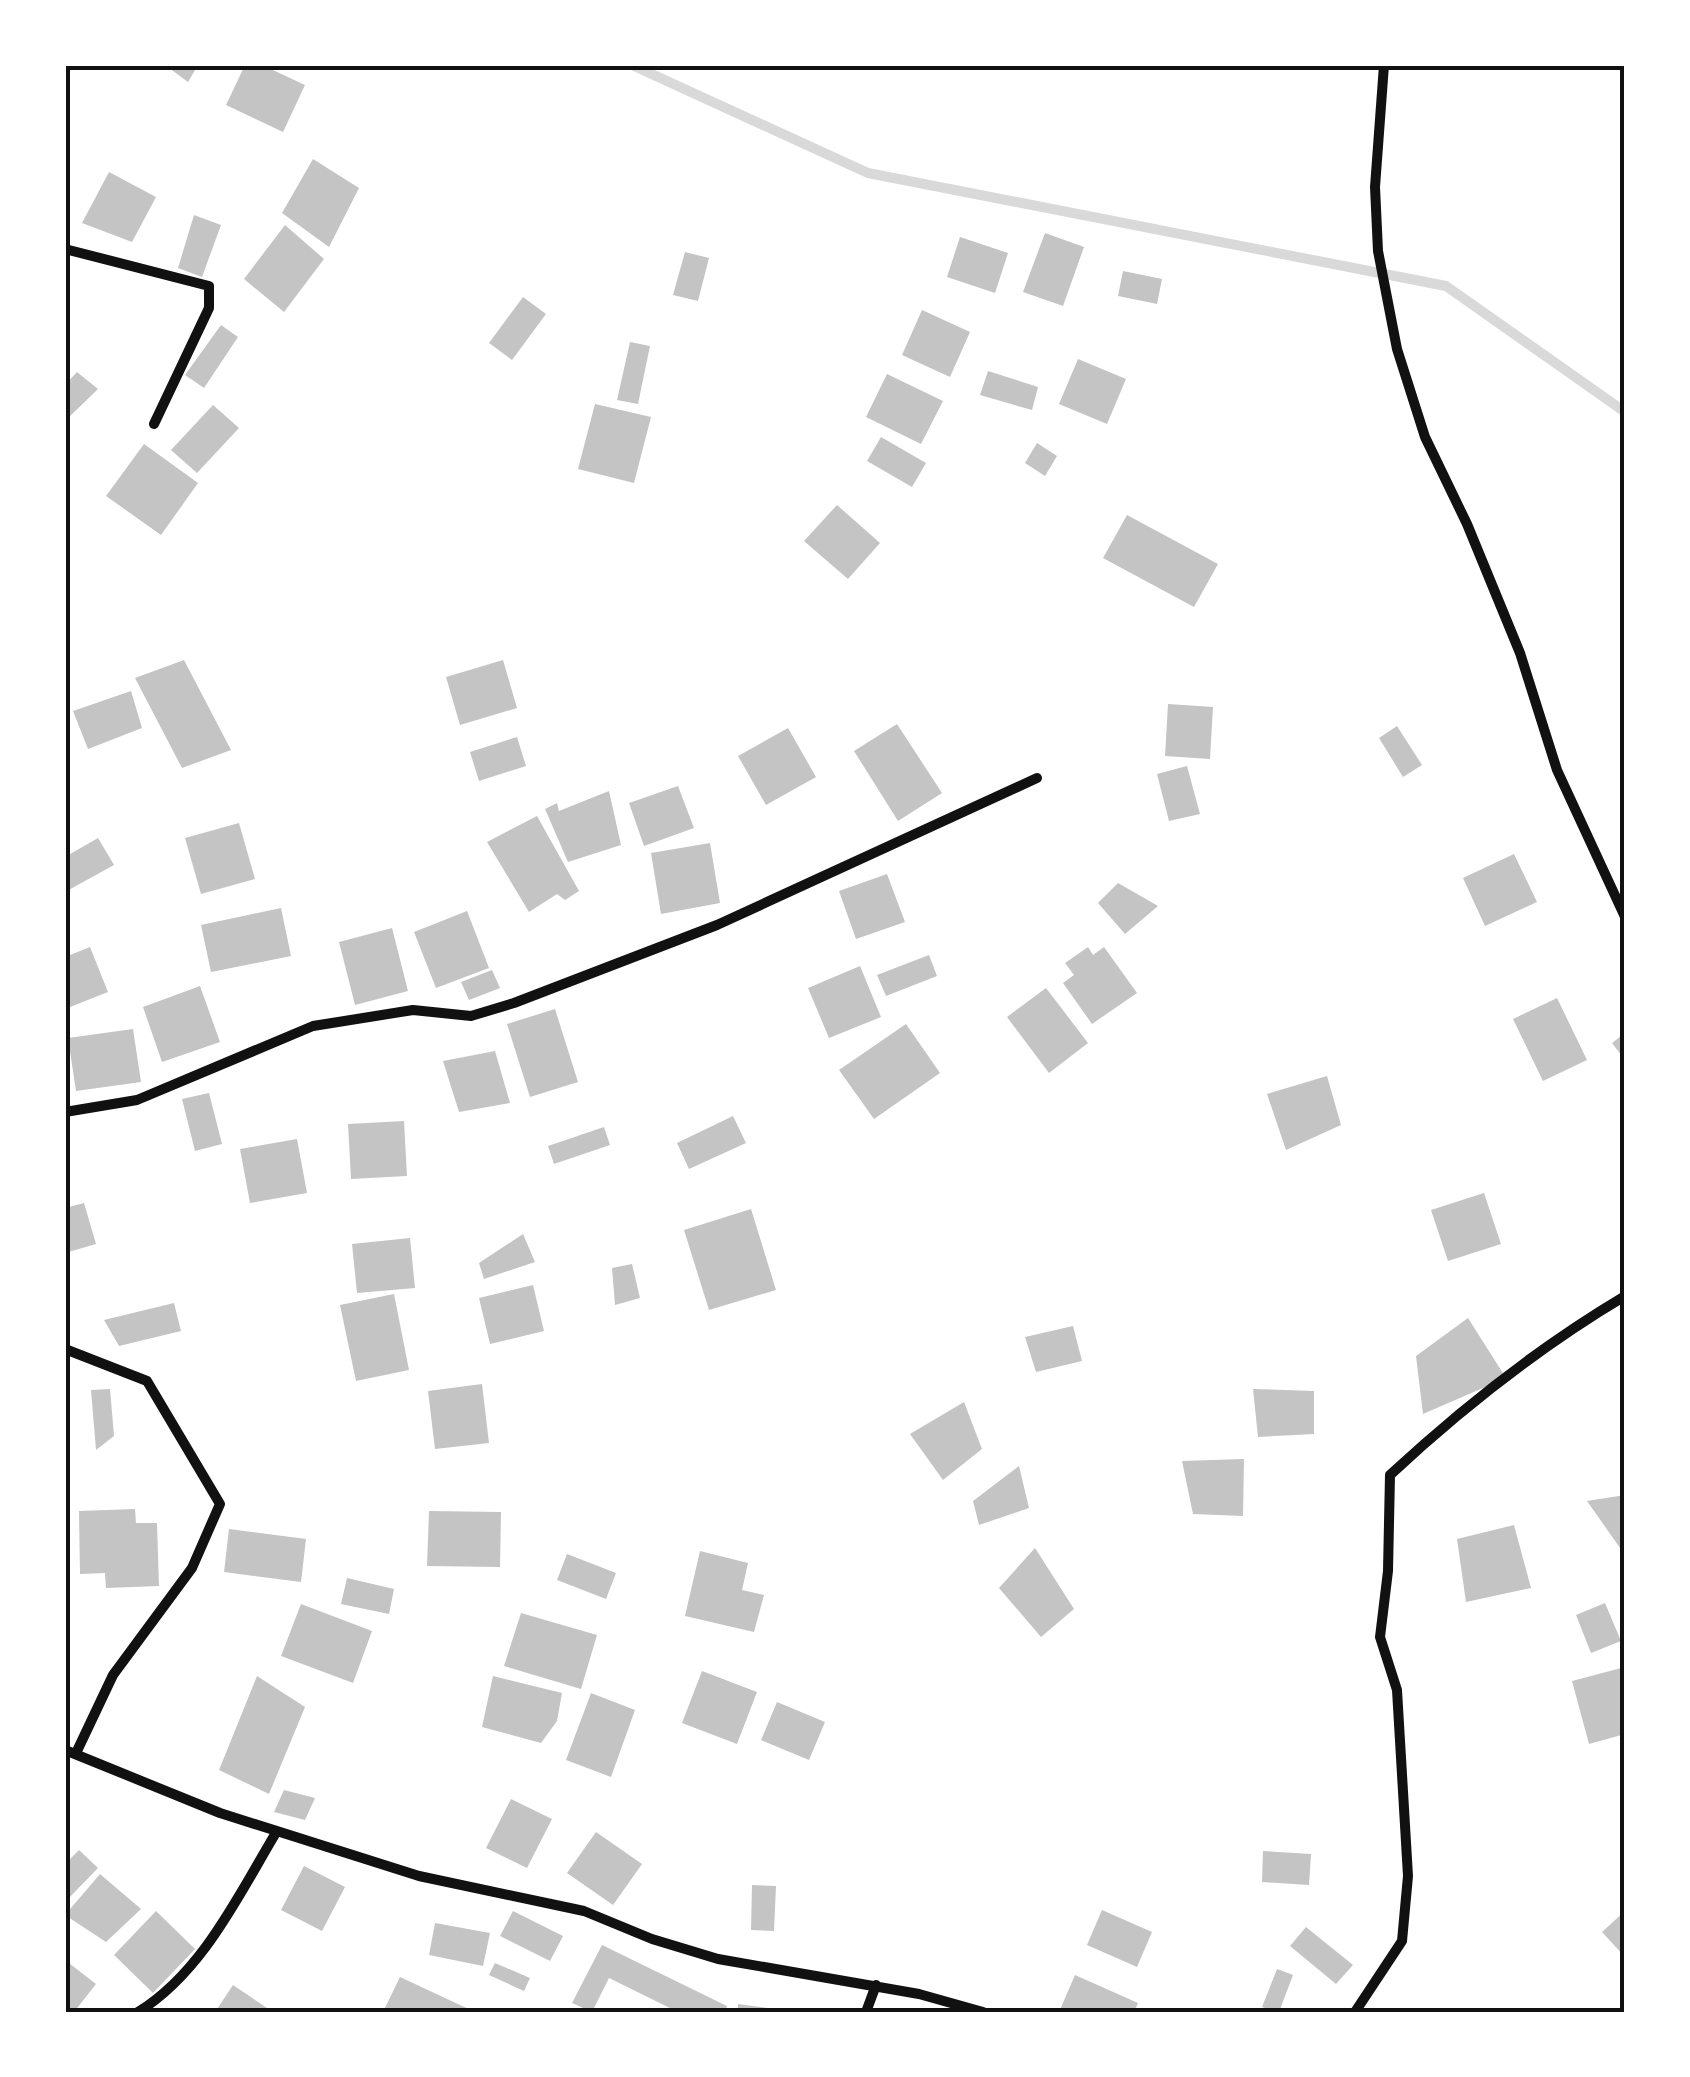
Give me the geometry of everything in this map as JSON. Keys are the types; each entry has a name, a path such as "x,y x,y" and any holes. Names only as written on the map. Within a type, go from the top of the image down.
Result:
{"street":[{"path":"1384,65 1376,187 1378,251 1396,349 1425,438 1467,524 1520,653 1556,770 1625,917"},
{"path":"65,249 209,286 209,308 154,424"},
{"path":"65,1112 137,1100 313,1026 412,1010 471,1016 514,1003 717,925 1038,778"},
{"path":"1355,2012 1402,1941 1408,1876 1396,1690 1380,1637 1388,1570 1390,1475 1429,1438 1577,1324 1625,1296"},
{"path":"65,1349 148,1381 220,1504 192,1568 112,1675 71,1751 220,1813 419,1876 584,1911 652,1939 718,1959 876,1985 982,2012"},
{"path":"138,2012 163,1997 214,1936 277,1831"},
{"path":"866,2012 876,1985"}],"building":[{"path":"165,65 198,65 188,82"},
{"path":"245,65 262,65 305,85 283,132 226,105"},
{"path":"313,159 359,188 329,247 282,213"},
{"path":"109,172 156,197 132,242 82,223"},
{"path":"194,215 221,225 202,277 178,268"},
{"path":"285,225 324,259 284,312 244,279"},
{"path":"1045,233 1084,247 1063,306 1023,292"},
{"path":"960,237 1008,253 995,293 947,277"},
{"path":"685,252 709,258 698,301 673,295"},
{"path":"1123,271 1162,279 1157,304 1118,296"},
{"path":"523,297 546,314 512,360 489,343"},
{"path":"922,310 970,332 950,377 902,355"},
{"path":"221,325 238,337 204,388 185,375"},
{"path":"630,342 650,346 638,404 617,400"},
{"path":"1078,359 1126,379 1107,424 1059,404"},
{"path":"988,371 1038,387 1032,410 980,395"},
{"path":"77,372 98,389 65,421 65,385"},
{"path":"887,374 943,401 921,444 866,417"},
{"path":"595,404 651,417 634,483 578,469"},
{"path":"213,405 239,428 197,473 171,450"},
{"path":"881,437 926,463 912,487 867,461"},
{"path":"1037,443 1057,456 1045,476 1025,463"},
{"path":"144,444 198,483 161,535 106,496"},
{"path":"837,505 880,543 848,579 804,541"},
{"path":"1127,515 1218,564 1194,607 1103,558"},
{"path":"184,660 231,750 182,768 135,678"},
{"path":"503,660 517,708 460,725 446,677"},
{"path":"131,691 142,728 88,749 73,711"},
{"path":"1168,704 1213,707 1210,759 1165,756"},
{"path":"897,724 942,793 898,821 854,751"},
{"path":"1397,726 1422,765 1403,777 1379,738"},
{"path":"788,728 816,777 766,805 738,756"},
{"path":"517,737 526,766 479,781 470,752"},
{"path":"1187,766 1200,814 1169,821 1157,774"},
{"path":"678,786 694,828 644,846 629,803"},
{"path":"609,791 621,845 568,862 545,809 557,803 559,811"},
{"path":"537,816 579,891 565,900 557,894 529,912 487,842"},
{"path":"239,823 255,879 201,894 185,838"},
{"path":"98,838 114,865 65,892 65,857"},
{"path":"710,843 720,903 661,914 651,853"},
{"path":"1514,854 1537,902 1485,926 1463,878"},
{"path":"887,874 905,922 856,939 839,891"},
{"path":"1118,883 1158,906 1125,934 1098,903"},
{"path":"281,908 291,956 211,972 201,925"},
{"path":"467,911 489,968 436,988 414,932"},
{"path":"392,928 408,991 355,1005 339,942"},
{"path":"90,947 108,992 65,1009 65,957"},
{"path":"1088,947 1093,955 1104,947 1137,993 1092,1024 1063,983 1074,975 1065,963"},
{"path":"929,955 937,976 886,996 877,975"},
{"path":"860,966 881,1017 829,1038 808,988"},
{"path":"492,970 500,988 469,1000 461,982"},
{"path":"200,986 220,1042 162,1062 143,1007"},
{"path":"1046,988 1088,1043 1049,1073 1007,1017"},
{"path":"1557,998 1587,1060 1543,1081 1513,1019"},
{"path":"555,1009 578,1082 530,1097 507,1024"},
{"path":"906,1024 940,1073 874,1119 839,1070"},
{"path":"133,1029 141,1082 76,1091 68,1038"},
{"path":"1625,1033 1625,1060 1612,1043"},
{"path":"495,1051 510,1103 459,1112 443,1061"},
{"path":"1327,1076 1341,1125 1286,1150 1267,1094"},
{"path":"209,1093 222,1144 195,1151 182,1099"},
{"path":"733,1116 746,1143 689,1169 677,1143"},
{"path":"404,1121 407,1176 351,1179 348,1124"},
{"path":"604,1127 610,1145 554,1164 548,1146"},
{"path":"297,1139 307,1193 250,1203 240,1149"},
{"path":"1484,1193 1501,1244 1448,1261 1431,1210"},
{"path":"84,1203 96,1244 65,1253 65,1208"},
{"path":"751,1209 776,1290 709,1310 684,1230"},
{"path":"523,1234 535,1262 484,1279 479,1263"},
{"path":"410,1238 415,1288 357,1293 352,1244"},
{"path":"632,1264 640,1298 615,1305 612,1268"},
{"path":"533,1285 544,1331 490,1344 479,1298"},
{"path":"394,1294 409,1370 356,1381 340,1305"},
{"path":"174,1303 181,1331 119,1346 104,1320"},
{"path":"1468,1318 1506,1378 1423,1414 1416,1356"},
{"path":"1073,1326 1082,1361 1036,1372 1025,1337"},
{"path":"482,1384 489,1443 435,1449 428,1391"},
{"path":"110,1389 114,1436 96,1450 91,1390"},
{"path":"1253,1389 1314,1391 1314,1434 1258,1437"},
{"path":"964,1402 982,1449 943,1480 910,1434"},
{"path":"1244,1459 1243,1516 1193,1514 1182,1461"},
{"path":"1019,1466 1029,1508 979,1525 973,1501"},
{"path":"1625,1495 1625,1555 1587,1501"},
{"path":"135,1509 136,1523 157,1523 159,1586 106,1588 105,1573 80,1574 79,1511"},
{"path":"429,1511 501,1512 500,1567 427,1566"},
{"path":"1514,1525 1531,1588 1466,1602 1457,1539"},
{"path":"229,1529 306,1539 301,1582 224,1572"},
{"path":"1035,1548 1074,1609 1041,1637 999,1588"},
{"path":"700,1551 748,1563 742,1590 764,1595 754,1632 685,1616"},
{"path":"567,1554 616,1573 606,1599 557,1580"},
{"path":"347,1578 394,1589 389,1614 341,1604"},
{"path":"1605,1603 1621,1641 1591,1653 1576,1615"},
{"path":"301,1604 372,1631 353,1683 281,1656"},
{"path":"521,1613 597,1635 581,1689 504,1666"},
{"path":"1625,1667 1625,1734 1589,1744 1572,1681"},
{"path":"702,1671 757,1692 737,1744 682,1723"},
{"path":"257,1676 305,1707 269,1794 219,1770"},
{"path":"493,1676 562,1693 557,1721 541,1743 482,1727"},
{"path":"591,1693 635,1710 611,1777 566,1760"},
{"path":"777,1702 825,1722 809,1760 761,1740"},
{"path":"284,1790 315,1798 305,1820 274,1812"},
{"path":"511,1799 552,1819 527,1868 486,1848"},
{"path":"596,1832 642,1864 613,1905 567,1873"},
{"path":"79,1850 98,1868 65,1902 65,1864"},
{"path":"1263,1851 1311,1854 1309,1885 1262,1882"},
{"path":"304,1866 345,1887 322,1931 281,1910"},
{"path":"100,1874 141,1909 106,1942 65,1915"},
{"path":"752,1885 776,1886 774,1931 751,1930"},
{"path":"1102,1910 1152,1932 1137,1967 1087,1945"},
{"path":"156,1911 195,1949 153,1993 114,1955"},
{"path":"513,1911 563,1936 550,1961 500,1936"},
{"path":"1625,1911 1625,1957 1602,1932"},
{"path":"435,1923 490,1933 483,1966 429,1955"},
{"path":"1306,1927 1353,1965 1336,1984 1290,1946"},
{"path":"602,1945 727,2006 725,2012 678,2012 609,1978 592,2012 572,2003"},
{"path":"65,1960 96,1984 74,2012 65,2012"},
{"path":"495,1963 530,1978 524,1991 489,1975"},
{"path":"1277,1969 1293,1975 1279,2012 1275,2012 1262,2007"},
{"path":"1075,1975 1138,2003 1134,2012 1059,2012"},
{"path":"400,1977 475,2012 383,2012"},
{"path":"233,1985 273,2012 215,2012"},
{"path":"738,2004 783,2010 783,2012 738,2012"}],"waterway":[{"path":"632,65 868,173 1446,286 1625,412"}]}
